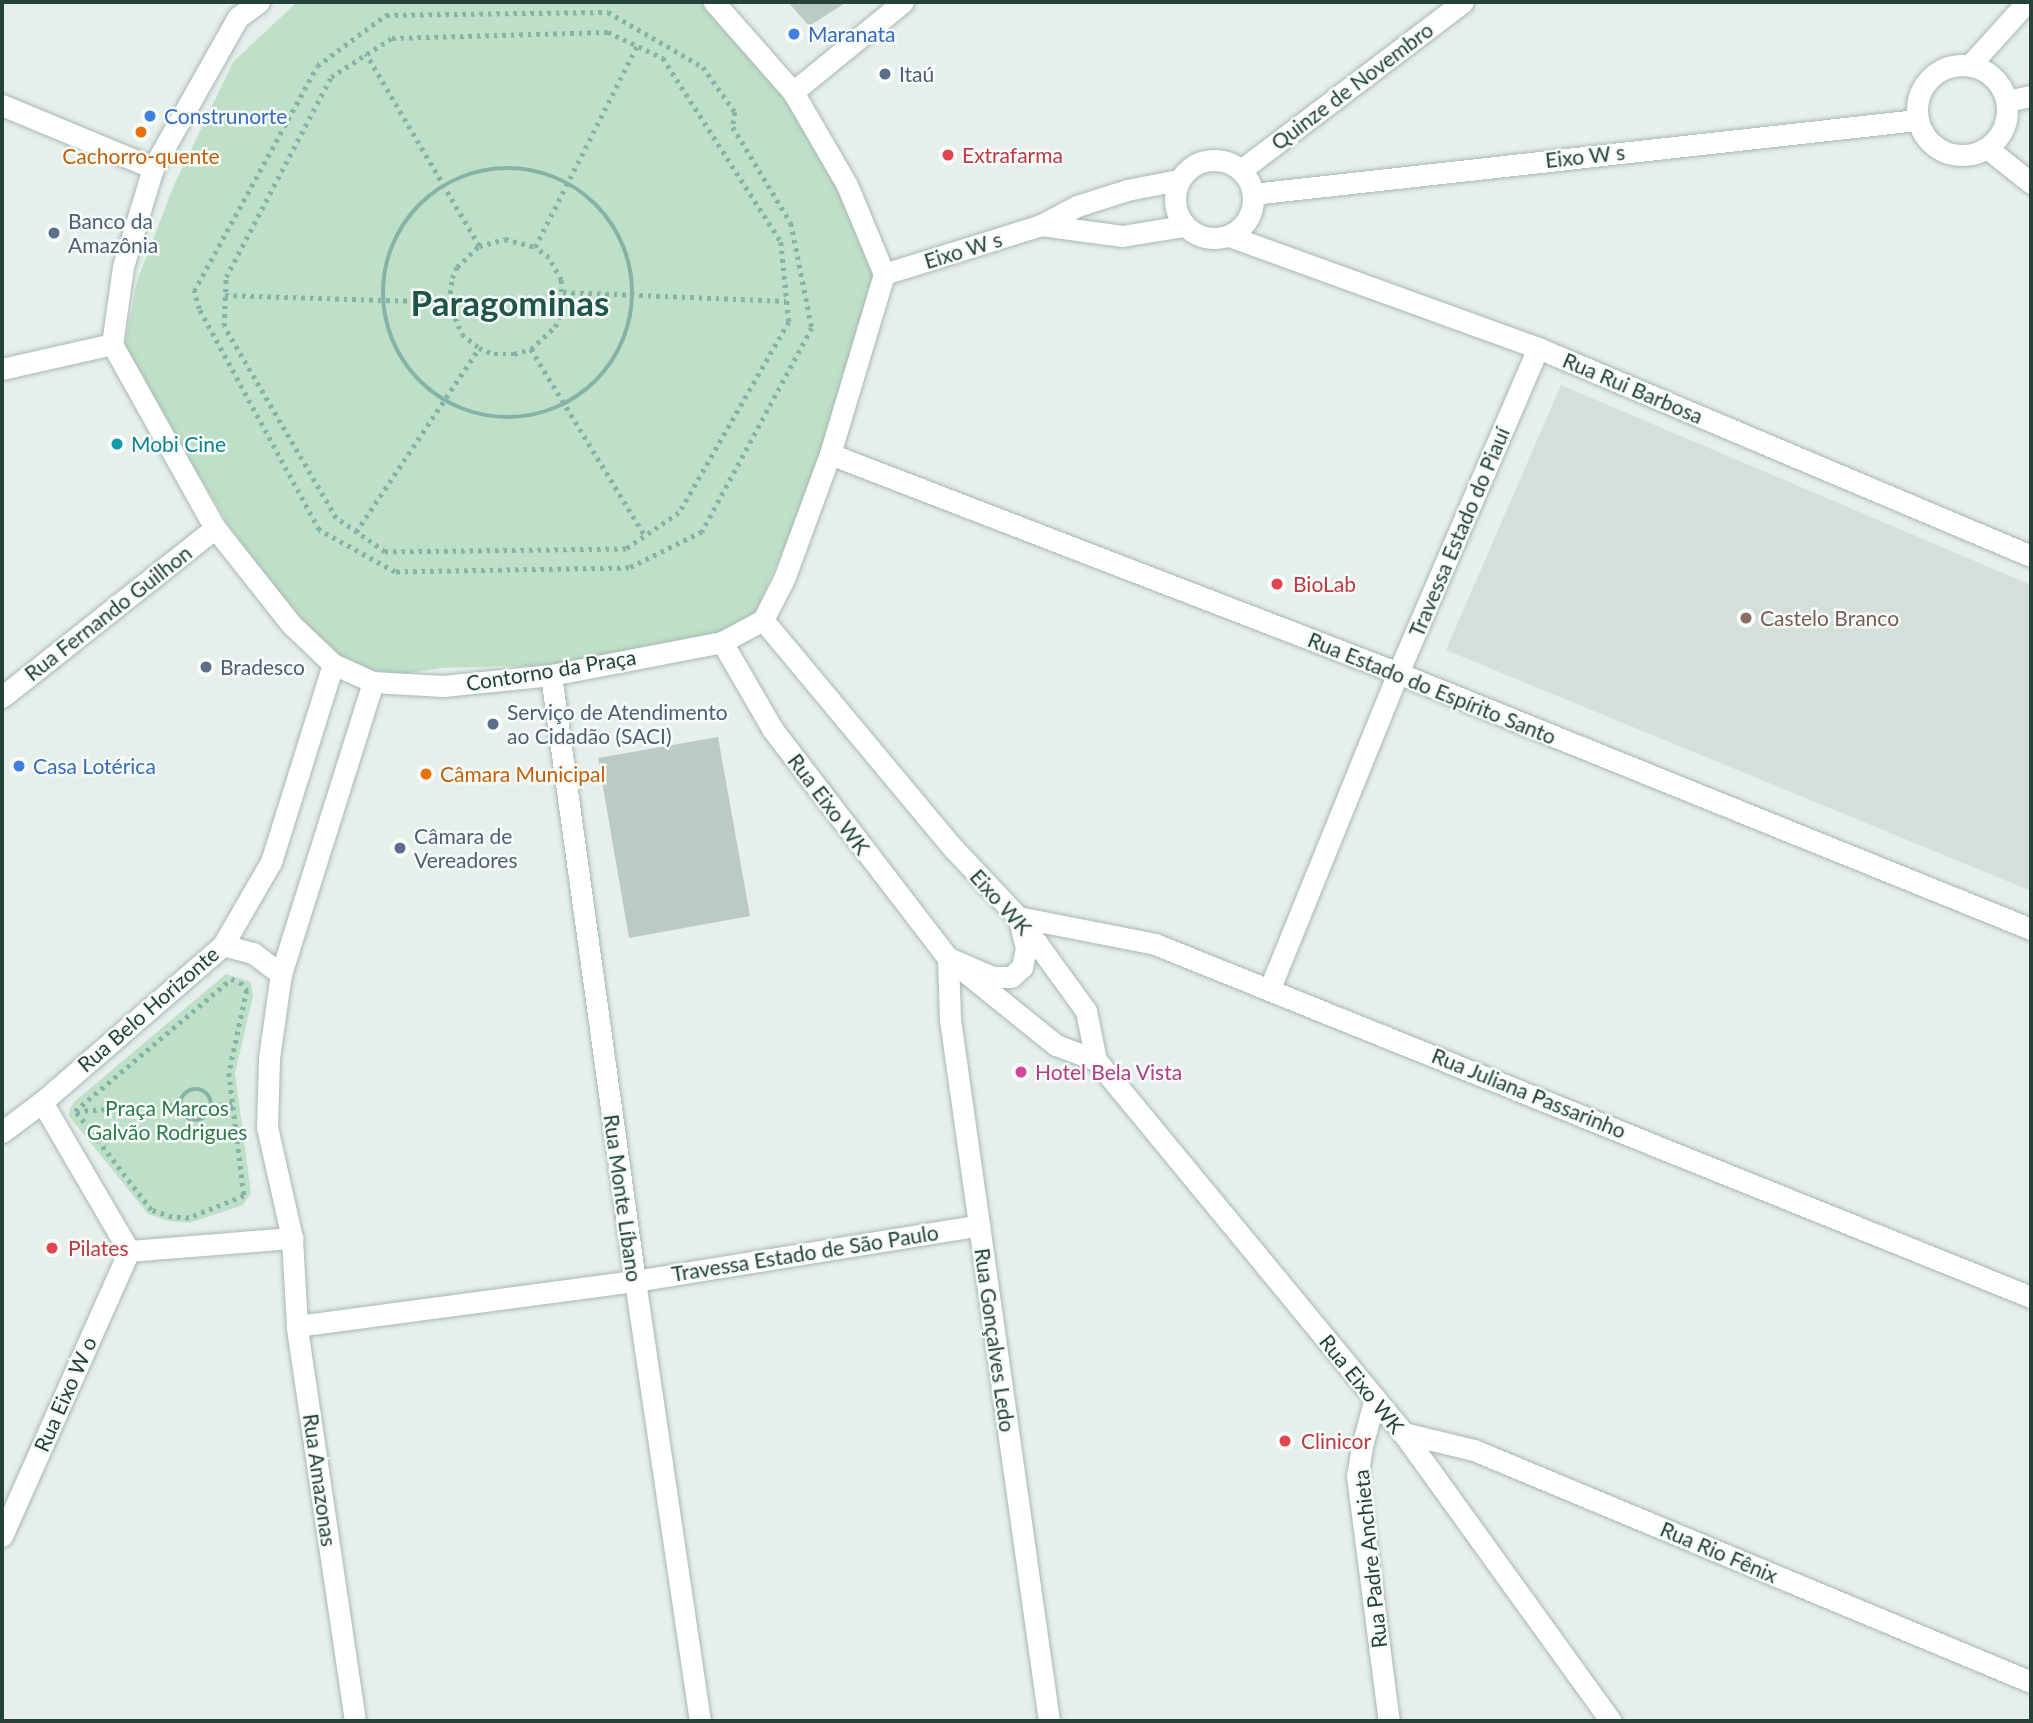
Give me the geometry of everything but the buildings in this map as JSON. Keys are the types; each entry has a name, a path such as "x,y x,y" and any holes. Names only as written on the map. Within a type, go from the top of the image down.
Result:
{"street":[{"path":"2,369 112,344 123,267 153,168 233,9 259,2"},
{"path":"714,2 793,92 847,185 884,274 830,454 784,579 763,620"},
{"path":"793,92 903,2"},
{"name":"Quinze de Novembro","path":"1241,170 1463,2"},
{"path":"1970,65 2027,2"},
{"path":"1952,65 1970,65 1987,72 2000,84 2007,101 2003,127 1987,148 1971,155 1953,155 1937,148 1924,136 1917,120 1917,102 1923,85 1936,73 1952,65"},
{"path":"2007,101 2031,96"},
{"path":"2,105 153,168"},
{"name":"Eixo W s","path":"1253,194 1917,120"},
{"path":"1987,148 2031,183"},
{"name":"Eixo W s","path":"884,274 1041,225 1077,206 1127,190 1178,180 1196,163 1220,159 1241,170"},
{"path":"1229,236 1243,226 1251,211 1253,194 1241,170"},
{"path":"1178,180 1174,204 1184,226"},
{"name":"Eixo W s","path":"1041,225 1122,236 1184,226 1205,239 1229,236"},
{"name":"Rua Rui Barbosa","path":"1229,236 1538,348 2031,556"},
{"name":"Contorno da Praça","path":"112,344 215,528 292,625 332,664 373,682 443,687 551,675 722,642 763,620"},
{"name":"Travessa Estado do Piauí","path":"1270,988 1398,673 1538,348"},
{"name":"Rua Estado do Espírito Santo","path":"830,454 1398,673 2031,929"},
{"name":"Rua Fernando Guilhon","path":"2,697 215,528"},
{"name":"Eixo WK","path":"763,620 954,849 1018,917 1086,1011 1096,1060"},
{"name":"Rua Eixo WK","path":"722,642 773,730 948,958"},
{"name":"Rua Belo Horizonte","path":"2,1132 42,1102 223,945 271,862 332,664"},
{"name":"Rua Monte Líbano","path":"551,675 635,1281 700,1721"},
{"name":"Rua Amazonas","path":"355,1721 297,1325 292,1238 267,1127 269,1058 281,974 373,682"},
{"path":"948,958 993,977 1011,977 1022,967 1026,948 1018,917"},
{"name":"Rua Juliana Passarinho","path":"1018,917 1156,944 2031,1297"},
{"path":"223,945 253,953 281,974"},
{"path":"948,958 1056,1045 1096,1060"},
{"name":"Rua Gonçalves Ledo","path":"948,958 950,1019 1049,1721"},
{"name":"Rua Eixo WK","path":"1096,1060 1375,1398 1611,1721"},
{"path":"42,1102 129,1251 292,1238"},
{"name":"Travessa Estado de São Paulo","path":"297,1325 635,1281 979,1225"},
{"name":"Rua Eixo W o","path":"2,1536 129,1251"},
{"name":"Rua Padre Anchieta","path":"1375,1398 1357,1476 1389,1721"},
{"name":"Rua Rio Fênix","path":"1402,1433 1474,1450 2031,1682"}],"path":[{"path":"608,12 703,67 735,112 733,127 791,223 813,328 702,532 629,568 395,572 320,530 199,309 194,291 317,66 386,15 608,12"},
{"path":"608,33 637,46 663,58 781,242 789,322 679,513 626,549 385,552 336,518 224,326 226,277 331,77 366,54 392,38 608,33"},
{"path":"535,247 637,46"},
{"path":"366,54 479,246"},
{"path":"506,166 568,181 608,215 625,247 633,295 631,317 618,352 590,387 565,404 538,414 513,418 488,416 444,401 409,370 396,350 386,325 382,301 391,245 419,204 443,184 490,167 506,166"},
{"path":"505,239 535,247 549,258 561,280 562,309 555,327 531,349 504,354 479,348 456,325 449,302 452,278 457,267 479,246 505,239"},
{"path":"563,292 786,301"},
{"path":"225,295 449,302"},
{"path":"356,532 479,348"},
{"path":"531,349 645,536"},
{"path":"231,979 240,982 247,990 229,1073 244,1196 189,1218 172,1217 151,1210 75,1111 231,979"},
{"path":"195,1089 205,1091 212,1105 208,1115 193,1121 184,1115 180,1105 186,1092 195,1089"},
{"path":"212,1105 233,1104"},
{"path":"75,1111 180,1105"}],"shaded area":[{"name":"Castelo Branco","path":"1561,385 2031,585 2031,891 1446,650"}],"green space":[{"path":"297,2 710,2 790,95 880,274 819,468 748,630 549,665 442,668 374,678 336,660 296,623 226,521 124,349 137,281 174,185 233,62"},
{"name":"Praça Marcos Galvão Rodrigues","path":"226,974 251,982 253,996 235,1073 251,1193 243,1205 189,1223 168,1221 148,1214 69,1116 70,1109 74,1102"}],"place":[{"name":"Maranata","path":"794,34"},
{"name":"Itaú","path":"885,74"},
{"name":"Construnorte","path":"150,116"},
{"name":"Cachorro-quente","path":"141,132"},
{"name":"Extrafarma","path":"948,155"},
{"name":"Banco da Amazônia","path":"54,233"},
{"name":"Mobi Cine","path":"117,444"},
{"name":"BioLab","path":"1277,584"},
{"name":"Castelo Branco","path":"1746,618"},
{"name":"Bradesco","path":"206,667"},
{"name":"Serviço de Atendimento ao Cidadão (SACI)","path":"493,724"},
{"name":"Casa Lotérica","path":"19,766"},
{"name":"Câmara Municipal","path":"426,774"},
{"name":"Câmara de Vereadores","path":"400,848"},
{"name":"Hotel Bela Vista","path":"1021,1072"},
{"name":"Pilates","path":"52,1248"},
{"name":"Clinicor","path":"1285,1441"}],"district":[{"name":"Paragominas","path":"510,302"}]}
